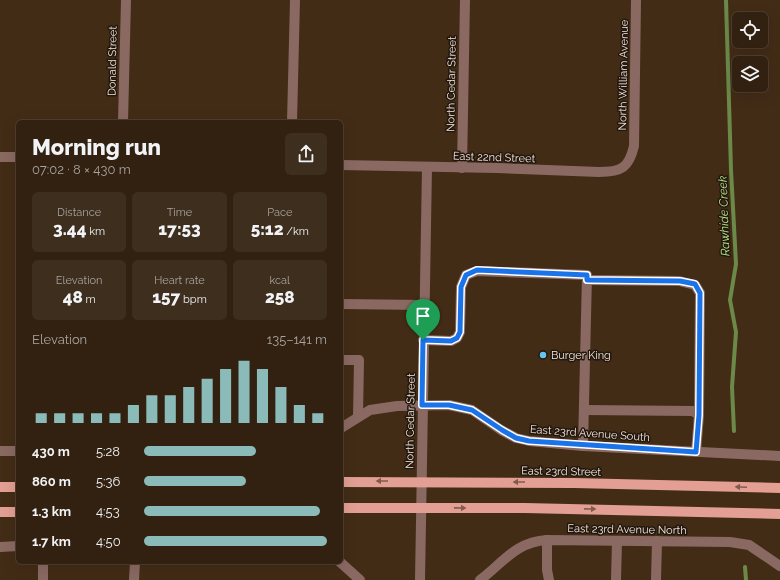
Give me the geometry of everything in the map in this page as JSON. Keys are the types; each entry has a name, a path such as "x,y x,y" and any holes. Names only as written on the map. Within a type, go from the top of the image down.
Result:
{"main road":[{"name":"East 23rd Street","path":"343,482 422,481 574,483 780,488"},
{"path":"0,487 16,487"},
{"path":"343,508 421,507 780,514"},
{"path":"0,512 16,512"}],"street":[{"name":"Donald Street","path":"123,120 126,0"},
{"path":"292,120 295,0"},
{"name":"North Cedar Street","path":"462,168 465,0"},
{"name":"North William Avenue","path":"633,150 636,0"},
{"name":"East 22nd Street","path":"343,166 614,172 631,160 633,150"},
{"path":"0,157 16,157"},
{"name":"North Cedar Street","path":"420,580 427,167"},
{"path":"423,340 451,341 457,338 460,332 461,287 466,275 477,270 587,275 584,446"},
{"path":"587,280 680,281 695,284 700,293 699,415 696,452"},
{"path":"343,304 424,305"},
{"path":"343,360 359,360 358,416"},
{"name":"East 23rd Avenue South","path":"343,427 370,410 422,405 449,405 472,410 506,433 529,441 584,446 780,456"},
{"path":"584,410 693,411 699,415"},
{"path":"0,451 16,451"},
{"path":"547,540 547,570 549,580"},
{"name":"East 23rd Avenue North","path":"481,580 521,546 547,540 730,542 749,545 780,566"},
{"path":"616,580 617,541"},
{"path":"656,580 657,541"},
{"path":"0,547 16,546"},
{"path":"43,564 43,580"},
{"path":"134,580 135,564"},
{"path":"342,564 360,580"}],"waterway":[{"name":"Rawhide Creek","path":"726,0 731,170 736,264 730,300 736,332 732,387 734,431"},
{"name":"Rawhide Creek","path":"745,567 746,580"}],"place":[{"name":"Burger King","path":"543,355"}],"route":[{"path":"477,270 587,275 587,280 680,281 695,284 700,293 699,415 696,452 584,446 529,441 516,438 472,410 449,405 422,405 423,340 451,341 457,338 460,332 461,287 466,275 477,270"}]}
